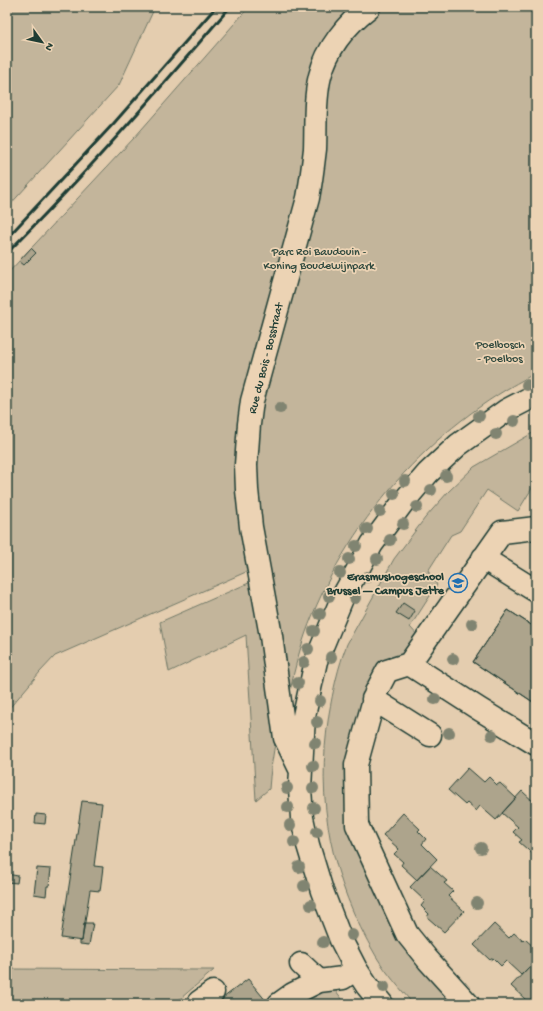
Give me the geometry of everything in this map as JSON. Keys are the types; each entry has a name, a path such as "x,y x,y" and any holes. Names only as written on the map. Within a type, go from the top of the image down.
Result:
{"street":[{"name":"Rue du Bois - Bosstraat","path":"301,771 285,738 271,636 251,526 246,465 248,424 258,379 310,185 314,149 316,104 320,75 328,56 341,35 350,24 369,7"},
{"path":"382,1004 367,986 356,969 341,940 330,914 308,845 302,818 300,788 304,716 316,660 342,596 372,544 404,501 428,473 458,445 507,410 536,395"},
{"path":"468,1004 428,960 407,934 357,825 356,765 373,699 387,671 409,664 502,532 536,528"},
{"path":"483,558 536,591"},
{"path":"409,664 479,710 536,744"},
{"path":"373,699 430,735"},
{"path":"301,964 319,981"},
{"path":"279,1004 293,994 319,981 343,978 356,969"}],"green space":[{"path":"7,7 155,7 119,85 7,208"},
{"name":"Parc Roi Baudouin - Koning Boudewijnpark","path":"249,7 536,7 536,373 498,395 461,421 427,450 396,482 368,517 343,555 322,594 305,635 289,695 286,717 276,730 269,789 256,800 246,635 169,672 160,622 251,582 255,568 55,656 7,711 7,274 134,138"},
{"path":"536,431 536,478 534,485 518,511 487,490 460,531 451,535 428,571 437,585 410,627 420,638 399,662 383,662 350,827 459,1004 413,1004 380,962 360,927 338,869 330,840 324,778 325,747 334,688 347,644 394,559 425,518 448,492 474,467"},
{"path":"7,969 214,970 174,1004 7,1004"},
{"path":"332,986 346,1004 304,1004 300,996"}],"building":[{"path":"31,248 36,253 24,265 19,261"},
{"path":"403,603 415,611 409,621 396,613"},
{"path":"508,610 536,628 536,704 473,662"},
{"path":"508,610 536,628 536,704 473,662"},
{"path":"468,768 484,782 489,777 497,785 500,783 516,798 496,820 480,806 476,811 467,803 465,805 448,790"},
{"path":"522,791 536,804 536,857 519,842 522,840 513,832 518,827 502,813"},
{"path":"82,801 102,803 94,866 103,867 100,891 90,890 82,941 61,938"},
{"path":"403,813 420,829 418,831 426,839 422,844 437,859 417,880 401,865 403,862 394,854 399,849 383,835"},
{"path":"36,814 46,815 45,824 35,823"},
{"path":"430,866 447,881 444,883 453,891 448,896 464,911 444,932 427,917 429,914 421,906 425,901 410,887"},
{"path":"37,868 51,869 46,896 34,894"},
{"path":"7,874 18,876 17,883 7,882"},
{"path":"84,923 93,923 89,945 80,944 80,941 82,941"},
{"path":"494,924 509,938 514,933 523,941 525,939 536,949 536,960 521,975 506,961 501,966 493,958 490,960 474,945"},
{"path":"531,965 536,969 536,1004 523,1004 526,1000 511,986"},
{"path":"248,979 267,1002 265,1004 215,1004"}],"railway":[{"path":"7,238 114,123 216,7"},
{"path":"7,253 93,163 230,7"}],"place":[{"name":"Erasmushogeschool Brussel — Campus Jette","path":"458,583"}],"park label":[{"name":"Poelbosch - Poelbos","path":"500,351"}]}
